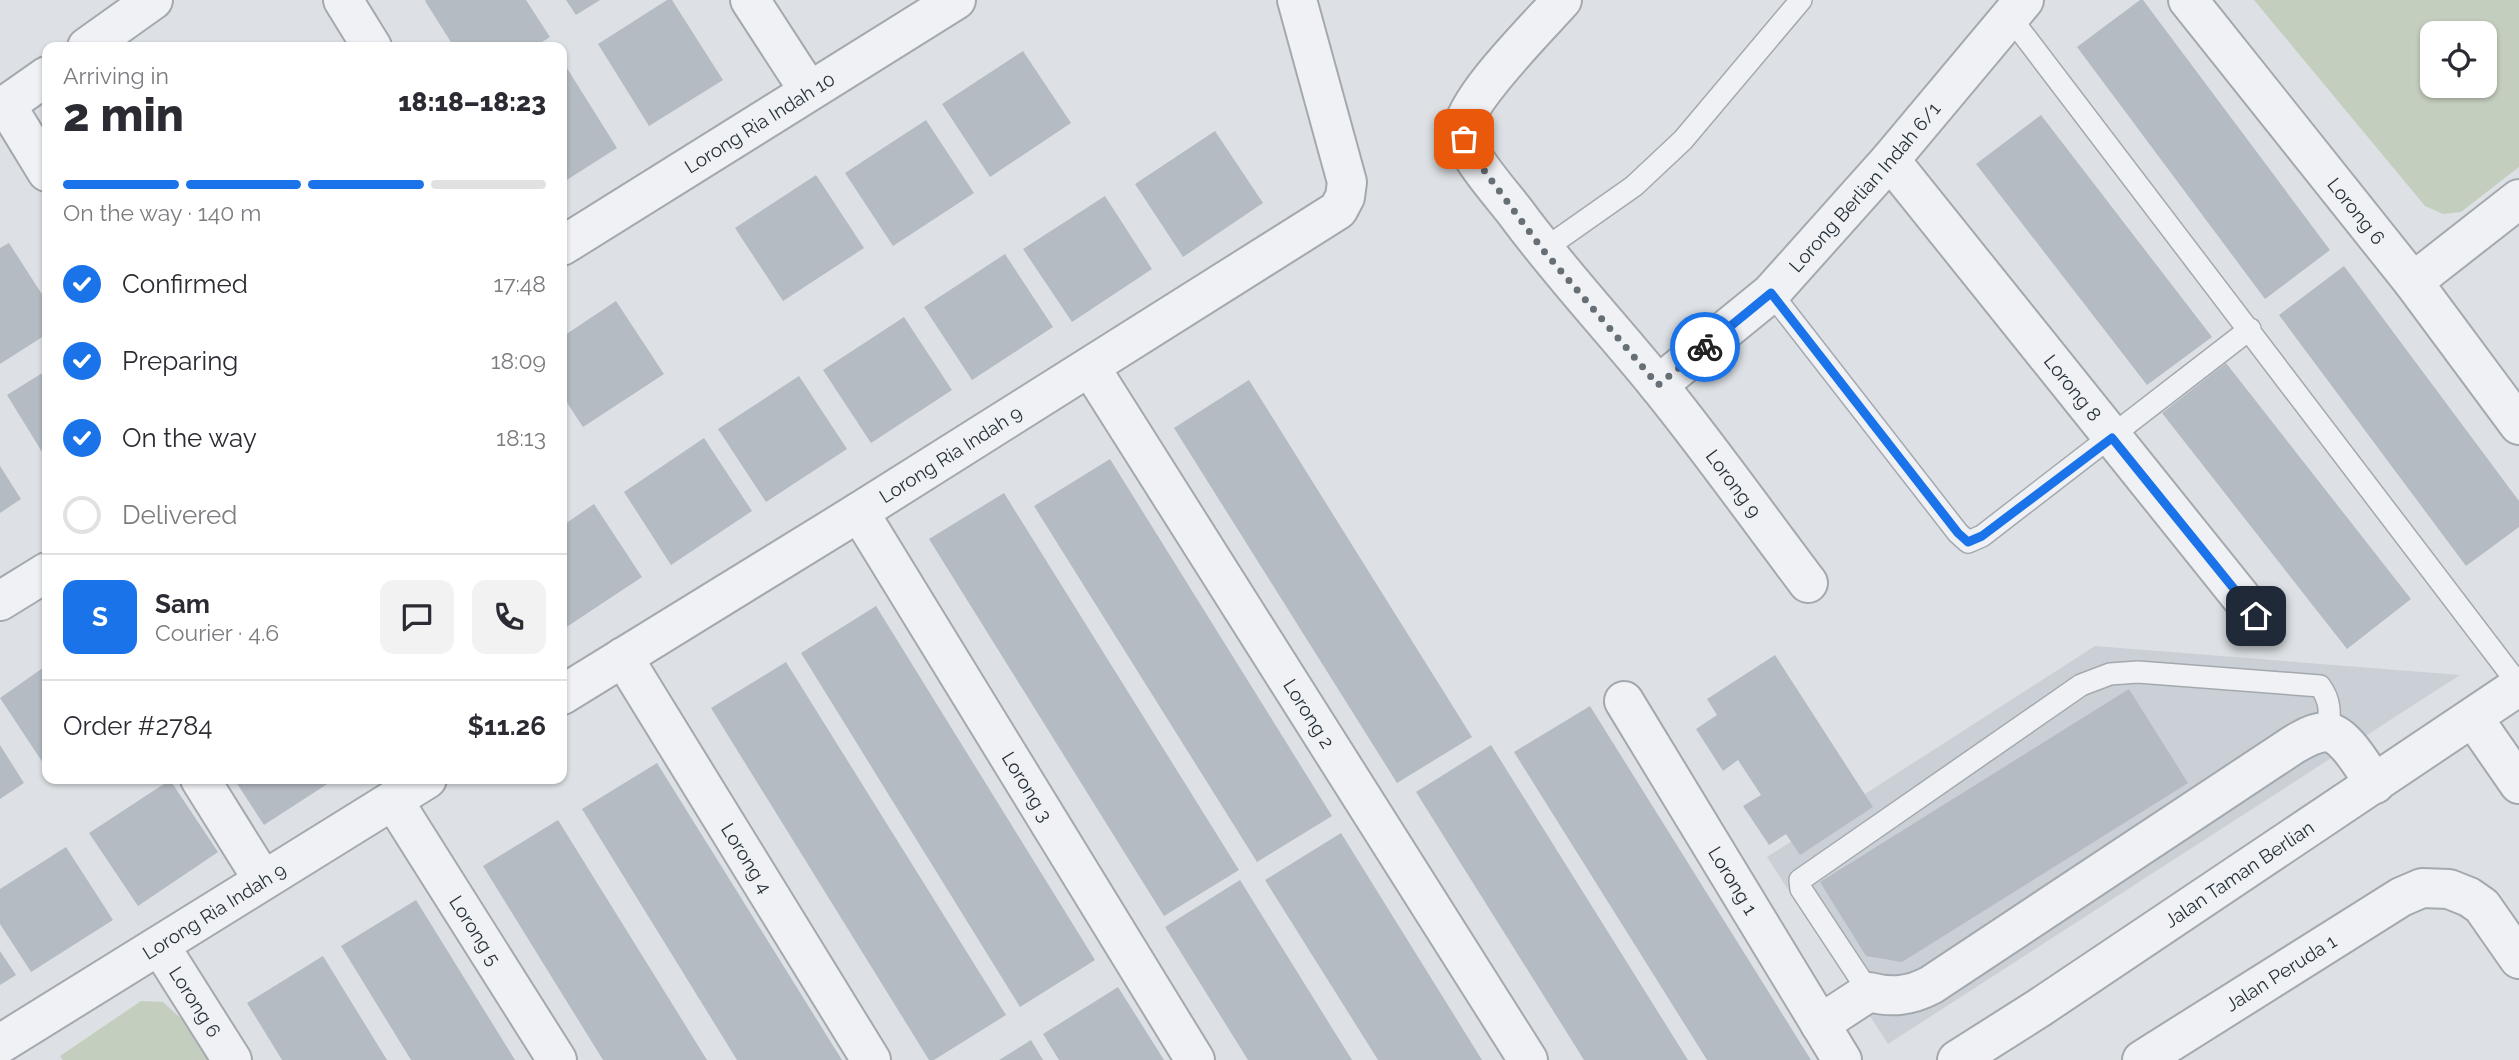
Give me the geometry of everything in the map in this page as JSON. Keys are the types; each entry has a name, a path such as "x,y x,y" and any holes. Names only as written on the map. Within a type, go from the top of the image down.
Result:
{"street":[{"path":"94,42 153,0"},
{"path":"343,0 369,42"},
{"path":"750,0 809,91"},
{"name":"Lorong Ria Indah 10","path":"567,243 956,0"},
{"name":"Lorong Ria Indah 9","path":"567,692 859,512 1338,210 1345,197 1347,183 1297,0"},
{"name":"Lorong 9","path":"1562,0 1481,92 1468,111 1463,126 1464,139 1543,250 1658,385 1808,583"},
{"name":"Lorong 6","path":"2188,0 2413,282 2519,425"},
{"name":"Lorong Berlian Indah 6/1","path":"1658,385 1771,293 1890,159 2017,9"},
{"path":"42,80 3,107 42,165"},
{"name":"Lorong 8","path":"1890,159 2256,616"},
{"path":"2413,282 2519,199"},
{"name":"Lorong 2","path":"1090,367 1528,1060"},
{"name":"Lorong 3","path":"859,512 1195,1060"},
{"path":"0,601 42,575"},
{"name":"Lorong 4","path":"623,657 870,1060"},
{"name":"Jalan Taman Berlian","path":"1957,1060 2473,719 2519,685"},
{"name":"Lorong 1","path":"1624,701 1842,1060"},
{"path":"2473,719 2519,784"},
{"path":"1820,1024 1869,992 1889,997 1917,992 1931,985 2312,734 2328,732 2342,739 2375,784"},
{"path":"203,784 262,880"},
{"name":"Lorong Ria Indah 9","path":"0,1044 419,784"},
{"name":"Lorong 5","path":"393,800 556,1060"},
{"name":"Jalan Peruda 1","path":"2142,1060 2401,897 2421,888 2449,888 2482,906 2519,958"},
{"name":"Lorong 6","path":"160,946 232,1060"}],"lane":[{"path":"1543,250 1634,186 1683,140 1801,0"},
{"path":"2017,9 2250,329 2519,685"},
{"path":"1771,293 1958,533 1968,542 1982,536 2112,438 2250,329"},
{"path":"1869,992 1801,889 1800,880 2081,685 2110,674 2138,673 2320,686 2327,696 2330,708 2328,732"}],"shaded area":[{"path":"2095,646 2460,675 1888,1044 1767,857"}],"green space":[{"path":"2254,0 2519,0 2519,167 2461,212 2443,214 2425,206"},
{"path":"141,1001 163,1002 187,1024 212,1060 63,1060 60,1056"}],"building":[{"path":"526,0 550,37 542,42 451,42 425,1"},
{"path":"566,0 600,0 576,15"},
{"path":"667,0 672,0 723,80 649,126 598,44"},
{"path":"2143,0 2330,250 2265,299 2077,47"},
{"path":"1023,51 1071,123 990,177 942,104"},
{"path":"567,68 617,148 567,180"},
{"path":"2041,115 2212,337 2147,385 1976,164"},
{"path":"926,120 974,193 893,246 845,173"},
{"path":"1215,131 1263,203 1183,257 1135,184"},
{"path":"816,175 864,248 783,301 735,228"},
{"path":"1105,196 1152,269 1072,322 1023,249"},
{"path":"9,243 42,294 42,337 0,364 0,248"},
{"path":"1005,254 1053,327 972,380 924,307"},
{"path":"2344,266 2519,501 2519,527 2466,566 2279,315"},
{"path":"616,301 664,374 583,427 567,403 567,334"},
{"path":"904,317 952,390 871,443 823,370"},
{"path":"2226,363 2411,599 2347,649 2162,413"},
{"path":"42,373 42,452 7,395"},
{"path":"799,376 847,449 766,502 718,429"},
{"path":"1249,380 1472,737 1397,783 1174,428"},
{"path":"704,438 752,511 671,565 624,492"},
{"path":"1110,459 1332,816 1257,862 1034,506"},
{"path":"0,466 21,499 0,513"},
{"path":"1004,493 1239,870 1164,916 929,539"},
{"path":"594,504 642,577 567,627 567,523"},
{"path":"876,606 1095,960 1020,1007 801,653"},
{"path":"1775,655 1873,807 1800,855 1786,834 1769,845 1743,806 1761,795 1738,760 1723,771 1696,729 1717,715 1707,699"},
{"path":"786,662 1006,1015 934,1060 929,1060 711,708"},
{"path":"42,669 42,761 0,698"},
{"path":"2129,689 2188,783 1902,962 1866,956 1820,882"},
{"path":"1590,706 1811,1060 1707,1060 1514,752"},
{"path":"0,745 24,783 0,799"},
{"path":"1491,745 1688,1060 1584,1060 1416,792"},
{"path":"657,763 842,1060 737,1060 582,809"},
{"path":"164,784 173,784 218,852 138,906 89,833"},
{"path":"237,784 327,784 264,825"},
{"path":"558,820 707,1060 603,1060 483,866"},
{"path":"1341,833 1482,1060 1378,1060 1265,880"},
{"path":"66,847 113,920 31,972 0,924 0,889"},
{"path":"1240,880 1352,1060 1248,1060 1165,927"},
{"path":"416,900 515,1060 411,1060 341,946"},
{"path":"0,951 16,975 0,985"},
{"path":"323,956 387,1060 282,1060 247,1003"},
{"path":"1118,987 1164,1060 1059,1060 1043,1034"},
{"path":"1031,1040 1043,1060 999,1060"}],"way so far":[{"path":"1464,139 1543,250 1658,385 1705,347"}],"route":[{"path":"1705,347 1771,293 1958,533 1968,542 1982,536 2112,438 2256,616"}]}
